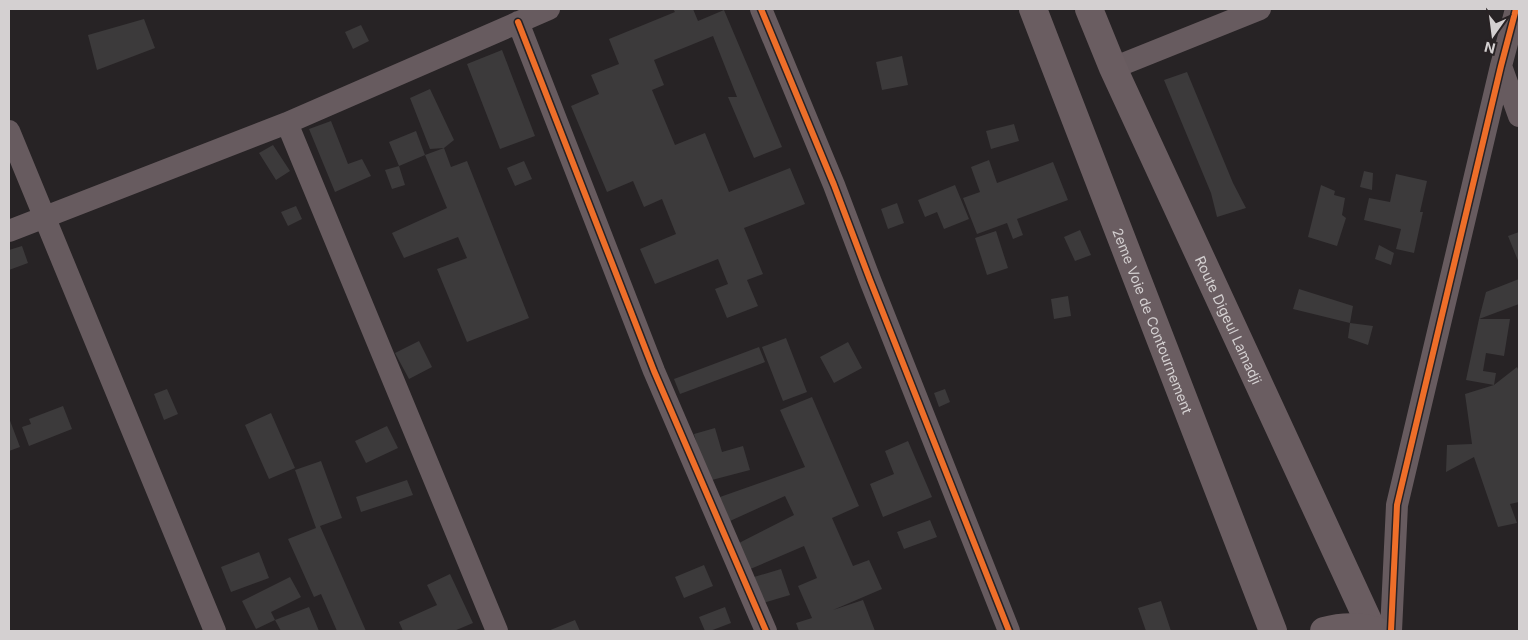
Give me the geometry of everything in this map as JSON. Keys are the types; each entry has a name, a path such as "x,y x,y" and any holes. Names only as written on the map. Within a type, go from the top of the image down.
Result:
{"main road":[{"name":"2eme Voie de Contournement","path":"1033,9 1273,631"},
{"name":"Route Digeul Lamadji","path":"1090,9 1113,68 1380,631"},
{"path":"1324,631 1353,627 1380,631"}],"street":[{"path":"9,231 287,123 548,9"},
{"path":"761,9 834,185 1009,631"},
{"path":"1113,68 1260,9"},
{"path":"1380,631 1397,505 1516,9"},
{"path":"518,22 654,371 766,631"},
{"path":"1501,66 1519,116"},
{"path":"287,123 497,631"},
{"path":"9,131 215,631"}],"building":[{"path":"673,9 693,9 698,21 724,10 782,147 754,158 728,97 737,97 713,36 654,60 664,85 652,90 675,145 705,133 729,192 790,168 805,204 744,228 763,274 747,280 758,306 727,318 715,289 728,284 718,259 655,284 640,249 676,234 662,199 644,207 633,181 607,192 571,106 599,94 591,75 619,64 609,39 675,12"},
{"path":"144,19 155,48 97,70 88,35"},
{"path":"361,25 369,41 353,49 345,32"},
{"path":"502,50 535,136 500,149 467,64"},
{"path":"902,56 908,85 882,90 876,62"},
{"path":"1187,72 1233,183 1246,208 1217,217 1211,193 1164,80"},
{"path":"430,89 454,140 444,148 430,149 410,98"},
{"path":"331,121 348,164 362,159 371,176 335,192 309,129"},
{"path":"1014,124 1019,141 991,149 986,131"},
{"path":"416,131 425,155 399,166 389,142"},
{"path":"273,145 290,171 276,180 259,153"},
{"path":"444,148 451,167 467,161 529,318 467,342 437,269 467,258 458,237 404,258 392,233 447,208 425,155"},
{"path":"989,160 997,183 1053,162 1068,200 1017,219 1023,235 1013,239 1007,223 977,234 963,198 980,192 971,167"},
{"path":"524,161 532,179 515,186 507,168"},
{"path":"399,166 405,185 392,189 385,170"},
{"path":"1364,171 1373,173 1372,190 1360,187"},
{"path":"1396,174 1427,181 1420,212 1423,212 1414,253 1396,249 1401,229 1364,220 1369,198 1390,202"},
{"path":"955,185 969,219 944,229 937,212 925,217 918,200"},
{"path":"1321,185 1335,191 1334,195 1345,198 1342,215 1346,218 1337,246 1308,237"},
{"path":"897,203 904,223 888,229 881,209"},
{"path":"296,206 302,219 288,226 281,212"},
{"path":"1080,230 1091,255 1075,261 1064,237"},
{"path":"996,231 1008,268 987,275 975,238"},
{"path":"1519,232 1519,263 1508,236"},
{"path":"1379,245 1394,253 1391,265 1375,259"},
{"path":"22,246 28,263 9,270 9,250"},
{"path":"1519,279 1519,304 1479,319 1486,292"},
{"path":"1299,289 1353,306 1350,323 1293,309"},
{"path":"1068,296 1071,316 1054,319 1051,299"},
{"path":"1479,319 1510,319 1504,356 1486,353 1483,371 1496,373 1494,385 1466,380"},
{"path":"1350,323 1373,326 1368,345 1348,338"},
{"path":"786,338 807,392 783,401 762,347"},
{"path":"419,341 432,367 409,379 395,353"},
{"path":"848,342 862,368 834,383 820,357"},
{"path":"759,347 765,362 680,394 674,379"},
{"path":"1517,367 1519,371 1519,502 1510,504 1517,523 1498,527 1474,457 1446,472 1447,445 1472,444 1465,394 1494,385"},
{"path":"167,389 178,414 164,420 154,394"},
{"path":"945,389 950,402 939,407 934,393"},
{"path":"812,397 859,506 832,518 853,566 869,560 882,589 833,610 863,600 875,631 799,631 796,623 812,618 798,586 817,578 804,546 748,570 737,544 794,515 785,496 730,521 720,497 805,467 780,410"},
{"path":"63,406 72,429 29,446 22,427 31,424 29,419"},
{"path":"271,413 295,468 269,479 245,425"},
{"path":"9,418 20,447 9,451"},
{"path":"387,426 398,448 366,463 355,441"},
{"path":"715,428 722,452 743,446 750,470 708,481 694,434"},
{"path":"908,441 932,497 883,517 870,484 894,474 885,451"},
{"path":"321,461 342,518 320,526 366,631 337,631 321,594 314,597 288,539 316,528 295,470"},
{"path":"407,480 413,495 361,512 356,497"},
{"path":"930,520 937,537 904,549 897,532"},
{"path":"259,552 269,578 231,592 221,567"},
{"path":"704,565 713,586 684,598 675,577"},
{"path":"781,569 790,595 763,603 754,577"},
{"path":"450,574 473,623 454,631 403,631 399,622 437,605 427,585"},
{"path":"290,577 301,597 271,612 275,620 256,629 242,601"},
{"path":"1161,601 1171,631 1146,631 1138,608"},
{"path":"309,607 319,631 281,631 275,620"},
{"path":"725,607 731,623 705,631 699,617"},
{"path":"575,620 580,631 548,631"}],"cycle path":[{"path":"761,9 834,185 1009,631"},
{"path":"1391,631 1397,505 1516,9"},
{"path":"518,22 654,371 766,631"}]}
